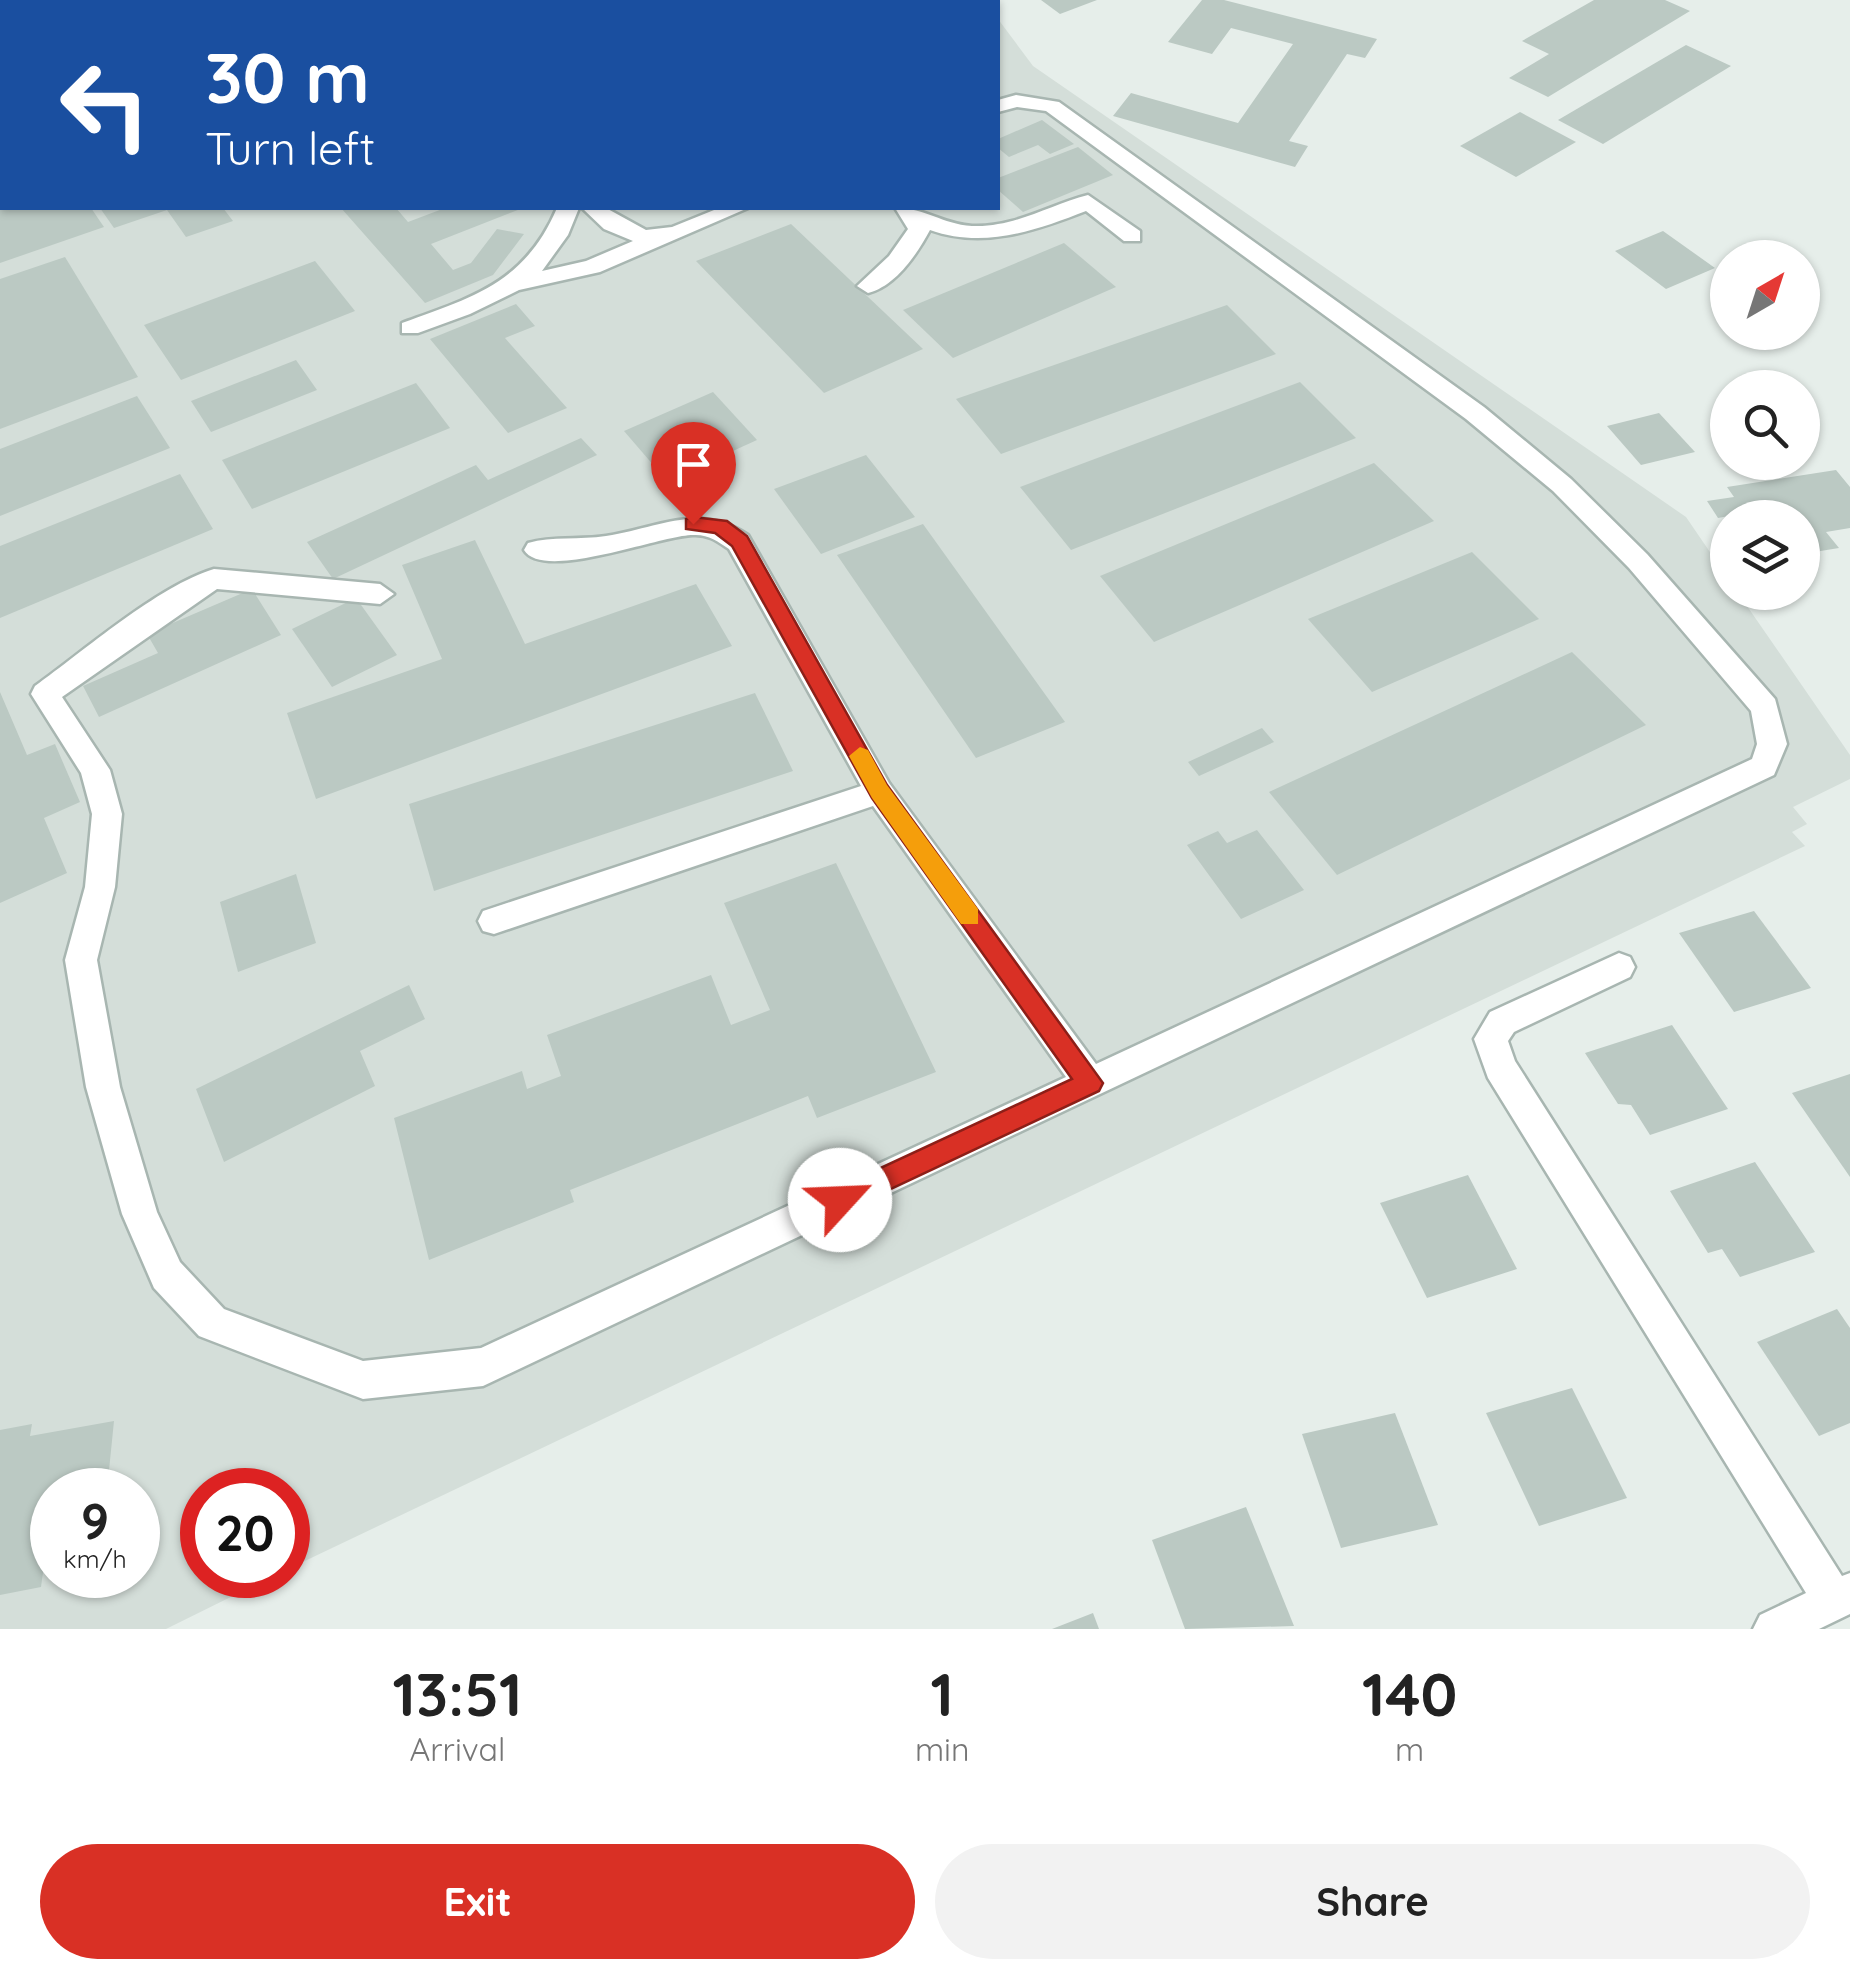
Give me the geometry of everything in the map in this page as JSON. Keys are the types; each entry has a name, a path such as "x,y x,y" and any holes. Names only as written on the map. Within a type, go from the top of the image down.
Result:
{"street":[{"path":"380,594 214,579 185,594 45,694 96,770 108,814 100,887 81,960 102,1087 140,1214 166,1275 212,1323 363,1380 483,1368 1764,767 1772,744 1772,726 1764,706 1638,561 1562,484 1474,413 1052,106 1016,101 1000,105"},
{"path":"910,210 934,224 1008,233 1088,202 1132,236"},
{"path":"518,283 546,255 567,210"},
{"path":"595,210 626,236 657,239"},
{"path":"410,328 518,283 592,267 732,210"},
{"path":"868,286 911,246 918,229 910,210"},
{"path":"537,550 613,544 693,524 720,526 740,542 880,792 1090,1083"},
{"path":"494,922 880,792"},
{"path":"1620,966 1502,1022 1492,1039 1500,1067 1842,1596 1774,1629"}],"shaded area":[{"path":"1000,22 1033,66 1686,517 1710,552 1710,610 1750,610 1850,755 1850,779 1793,807 1807,824 1792,832 1805,846 310,1559 310,1468 180,1468 180,1598 229,1598 166,1629 0,1629 0,210 1000,210"}],"building":[{"path":"1041,0 1097,0 1060,14"},
{"path":"1202,0 1224,0 1377,39 1365,58 1347,54 1289,141 1308,146 1295,167 1113,116 1131,93 1238,123 1293,44 1231,28 1212,54 1168,42"},
{"path":"1594,0 1665,0 1690,11 1548,97 1509,78 1549,54 1522,41"},
{"path":"1686,45 1731,66 1603,144 1558,120"},
{"path":"1520,112 1576,142 1516,177 1460,146"},
{"path":"1042,120 1074,144 1050,154 1038,145 1009,157 1000,150 1000,138"},
{"path":"1078,147 1113,175 1023,212 1000,192 1000,177"},
{"path":"0,210 92,210 104,227 0,263"},
{"path":"101,210 167,210 114,228"},
{"path":"167,210 225,210 233,221 186,237"},
{"path":"343,210 398,210 408,222 440,210 518,210 431,244 453,270 471,263 497,229 524,234 493,275 425,303"},
{"path":"791,224 923,349 824,393 696,261"},
{"path":"1663,231 1710,264 1710,270 1666,289 1615,251"},
{"path":"1064,243 1116,287 953,358 903,310"},
{"path":"65,257 138,377 0,429 0,279"},
{"path":"315,261 355,311 181,380 144,325"},
{"path":"516,304 535,326 505,338 567,408 508,433 430,339"},
{"path":"1227,305 1276,354 1001,454 956,399"},
{"path":"296,360 317,390 211,432 191,401"},
{"path":"1300,382 1356,438 1071,550 1020,487"},
{"path":"416,383 450,428 252,509 222,460"},
{"path":"713,392 757,440 667,481 624,431"},
{"path":"137,396 170,448 0,516 0,449"},
{"path":"1659,413 1695,452 1641,465 1607,426"},
{"path":"581,438 597,455 333,579 307,542 476,465 488,480"},
{"path":"866,455 915,517 821,554 774,489"},
{"path":"1374,463 1434,521 1154,642 1100,576"},
{"path":"1836,470 1850,487 1850,528 1826,532 1839,548 1820,551 1820,500 1714,500 1734,497 1727,487 1772,480 1820,480 1820,472"},
{"path":"180,474 213,529 0,618 0,546"},
{"path":"923,524 1065,722 976,758 837,555"},
{"path":"475,540 525,644 696,584 732,646 316,799 287,713 442,659 402,565"},
{"path":"1472,552 1539,619 1372,692 1308,619"},
{"path":"252,589 281,635 99,717 83,686 158,653 147,634"},
{"path":"356,598 397,655 332,687 292,629"},
{"path":"1572,652 1646,725 1337,875 1269,792"},
{"path":"0,692 27,755 55,744 80,802 44,818 67,873 0,903"},
{"path":"755,693 793,771 434,891 409,804"},
{"path":"1262,728 1274,742 1199,776 1188,762"},
{"path":"1257,830 1304,890 1241,919 1187,845 1218,831 1227,843"},
{"path":"836,863 936,1072 817,1118 808,1096 570,1190 574,1202 429,1260 394,1118 522,1071 527,1089 561,1076 547,1035 711,975 731,1025 770,1010 724,903"},
{"path":"296,874 316,943 238,972 220,902"},
{"path":"1754,911 1811,988 1734,1012 1679,933"},
{"path":"409,985 425,1019 360,1051 375,1086 224,1162 196,1089"},
{"path":"1672,1025 1728,1109 1650,1135 1631,1105 1618,1104 1585,1053"},
{"path":"1850,1074 1850,1177 1792,1093"},
{"path":"1755,1162 1815,1252 1740,1277 1722,1249 1708,1253 1670,1191"},
{"path":"1468,1175 1517,1269 1427,1298 1380,1203"},
{"path":"1837,1309 1850,1328 1850,1423 1819,1436 1757,1342"},
{"path":"1572,1388 1627,1498 1539,1526 1486,1413"},
{"path":"1395,1413 1438,1525 1341,1548 1302,1434"},
{"path":"114,1421 109,1468 30,1468 30,1589 0,1595 0,1430 32,1424 30,1436"},
{"path":"1246,1507 1294,1626 1185,1629 1152,1540"},
{"path":"1093,1613 1099,1629 1052,1629"}],"slow traffic":[{"path":"860,756 880,792 970,917"}],"route":[{"path":"693,524 720,526 740,542 880,792 1090,1083 840,1200"}]}
